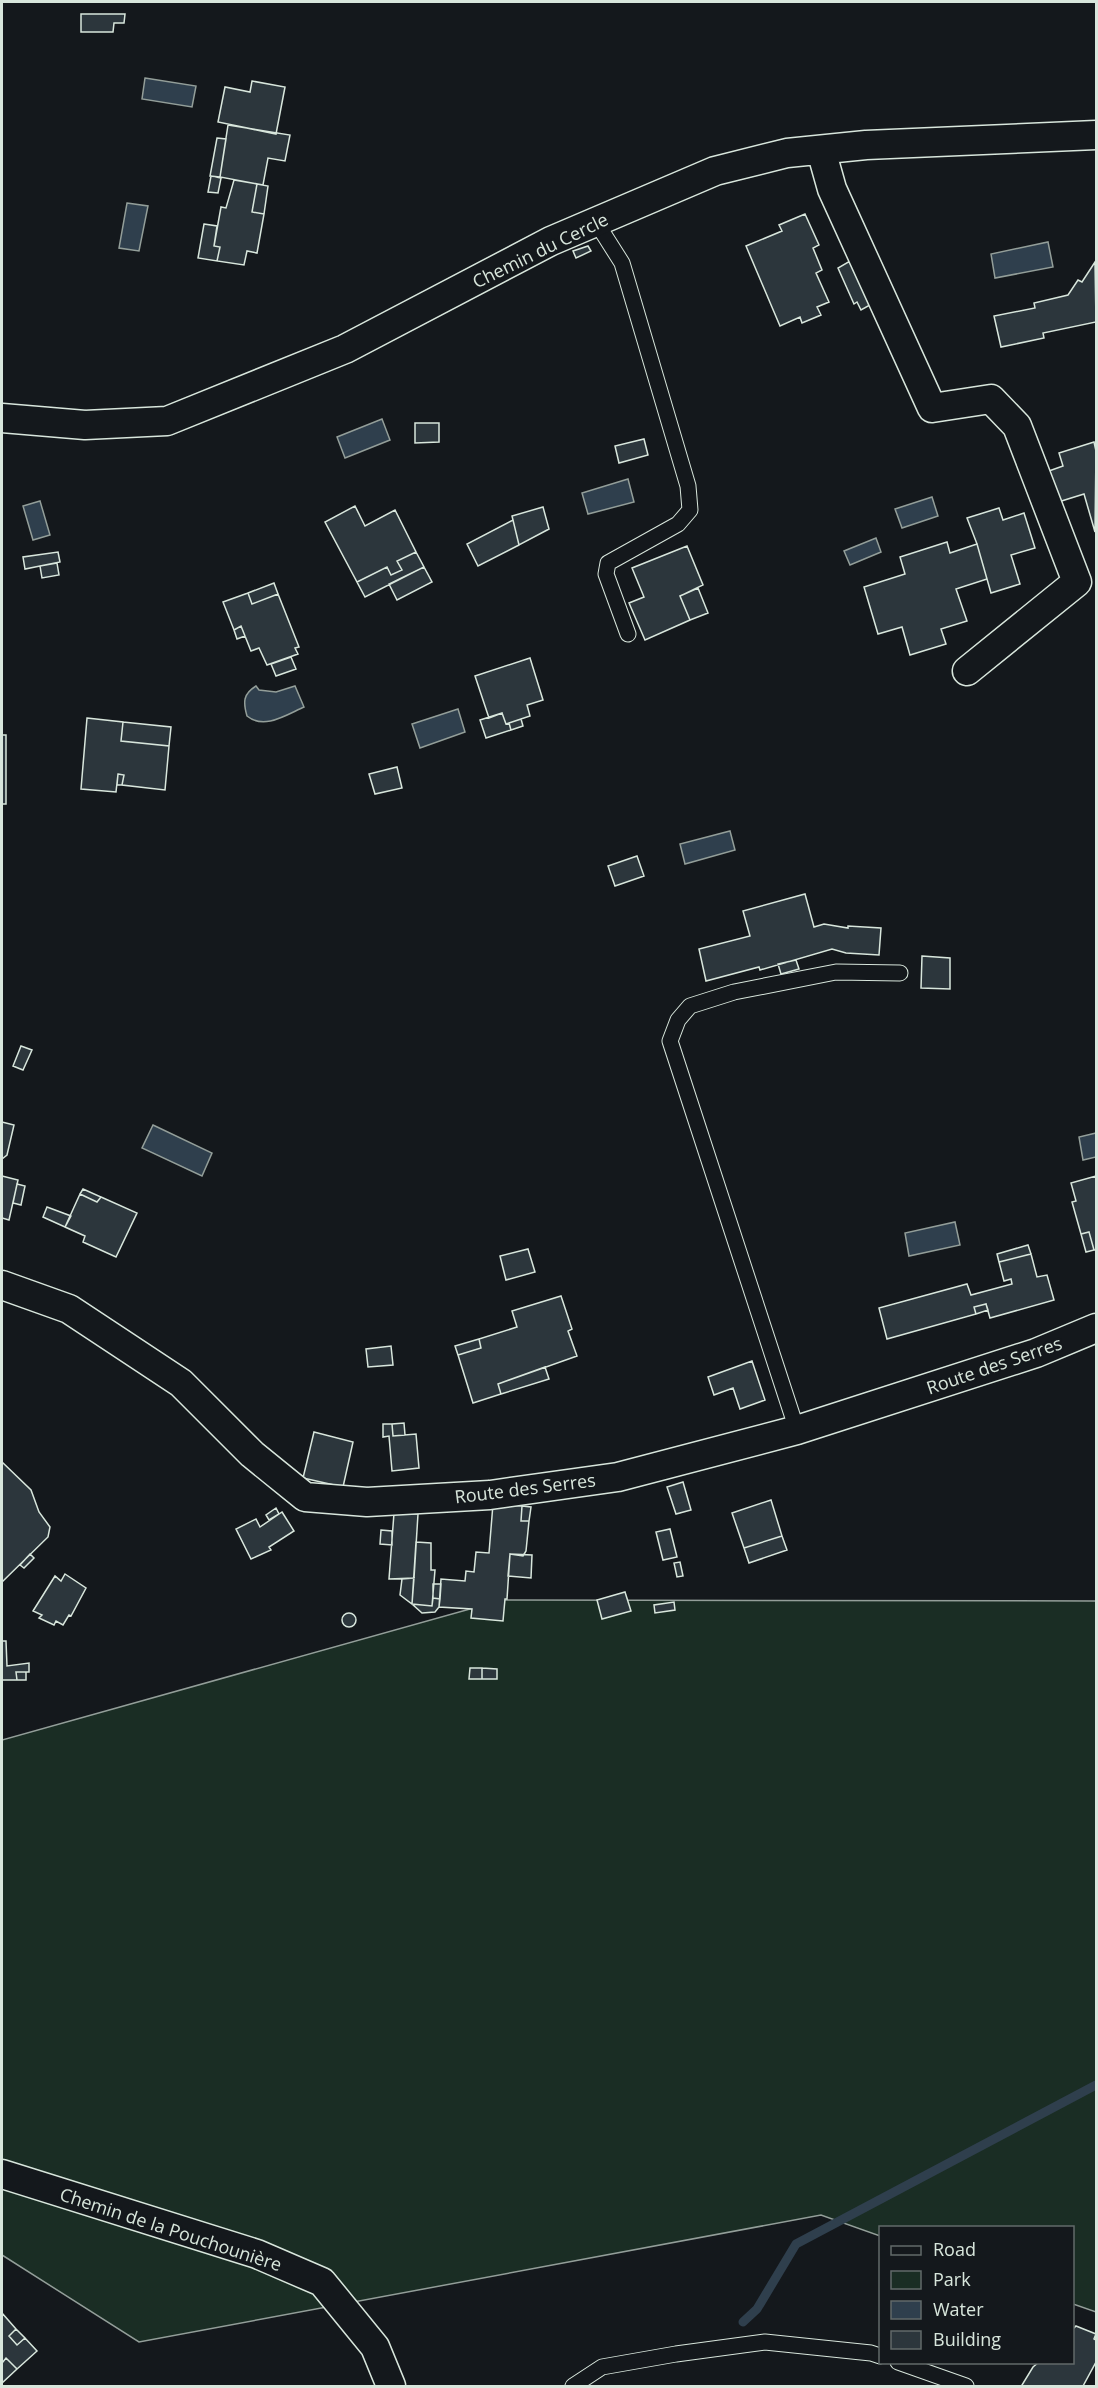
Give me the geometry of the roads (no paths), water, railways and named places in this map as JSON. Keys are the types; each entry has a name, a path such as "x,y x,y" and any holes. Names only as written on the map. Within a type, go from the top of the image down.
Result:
{"street":[{"name":"Chemin du Cercle","path":"2,418 85,425 167,421 345,349 552,241 715,171 787,153 866,145 1096,135"},
{"path":"821,150 832,189 932,408 991,399 1017,426 1077,582 967,671"},
{"name":"Route des Serres","path":"2,1285 69,1309 181,1383 252,1454 305,1497 367,1502 490,1495 618,1477 797,1430 1036,1353 1096,1328"},
{"name":"Chemin de la Pouchounière","path":"2,2174 257,2254 322,2282 375,2347 391,2386"}],"lane":[{"path":"596,222 622,263 688,486 690,510 678,524 608,563 606,574 628,634"},
{"path":"797,1430 670,1041 678,1020 690,1006 734,992 836,972 900,973"},
{"path":"573,2386 602,2367 765,2342 879,2356"},
{"path":"904,2364 966,2386"}],"water":[{"path":"145,78 196,86 192,107 142,99"},
{"path":"127,203 148,206 139,251 119,248"},
{"path":"1048,242 1053,267 995,278 991,254"},
{"path":"382,419 390,440 345,458 337,437"},
{"path":"628,479 634,502 588,514 582,493"},
{"path":"932,497 938,516 902,528 895,509"},
{"path":"40,501 50,535 33,540 23,506"},
{"path":"876,538 881,552 850,565 844,551"},
{"path":"256,686 259,690 276,692 295,686 304,707 275,720 261,722 254,720 247,716 245,702 246,695"},
{"path":"458,709 465,732 420,748 412,724"},
{"path":"730,831 735,850 685,864 680,844"},
{"path":"153,1125 212,1153 202,1176 142,1148"},
{"path":"1096,1133 1096,1157 1083,1160 1079,1137"},
{"path":"955,1222 960,1245 909,1256 905,1233"}],"waterway":[{"path":"743,2322 757,2309 796,2244 1096,2085"}]}
